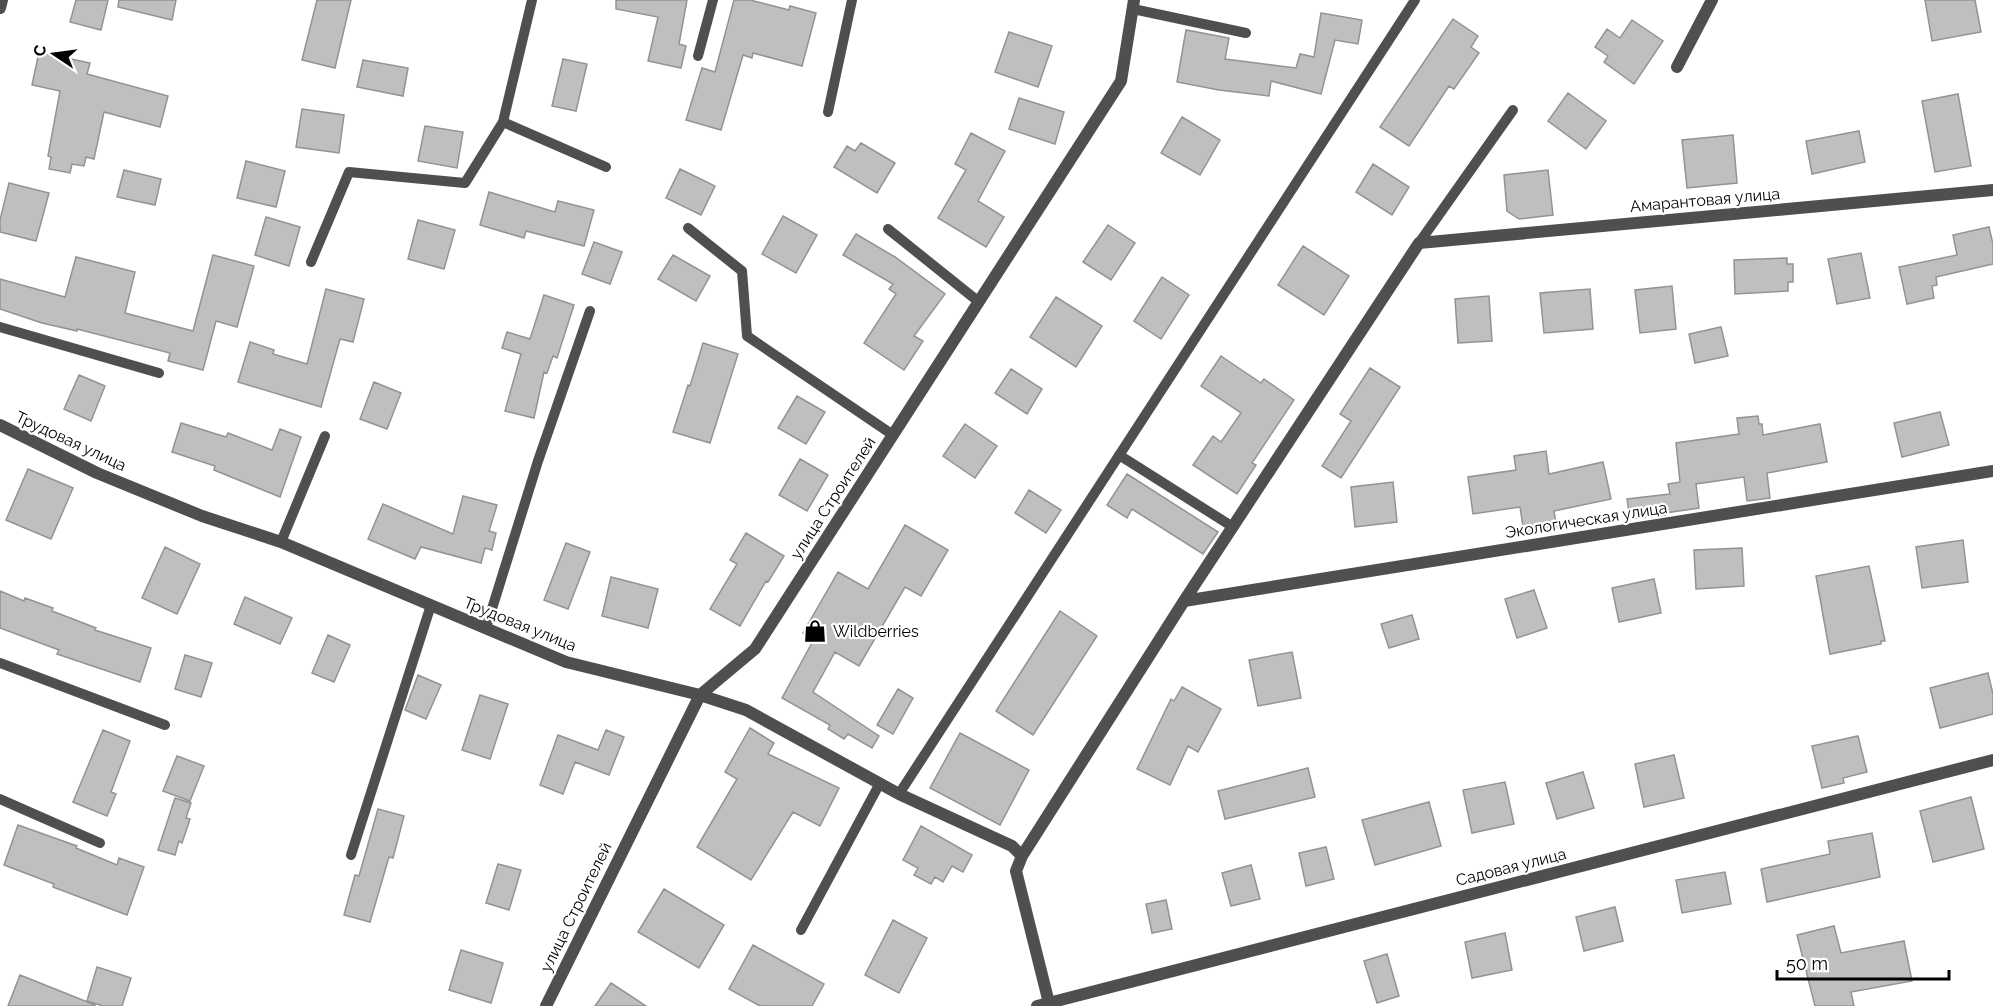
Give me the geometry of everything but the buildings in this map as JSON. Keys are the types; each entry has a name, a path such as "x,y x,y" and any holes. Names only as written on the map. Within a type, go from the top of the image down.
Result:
{"street":[{"path":"0,8 2,0"},
{"path":"1677,67 1712,0"},
{"name":"улица Строителей","path":"546,1006 700,695 755,649 1121,81 1134,5"},
{"name":"Амарантовая улица","path":"1419,243 1993,189"},
{"path":"1049,1002 1016,871 1022,856 1184,602 1419,243"},
{"name":"Трудовая улица","path":"0,425 150,495 202,516 280,542 566,662 700,695 746,710 899,794 1012,846 1022,856"},
{"name":"Экологическая улица","path":"1184,602 1993,471"},
{"name":"Садовая улица","path":"1037,1006 1993,760"}],"lane":[{"path":"311,262 349,172 465,183 503,122 532,0"},
{"path":"698,56 713,0"},
{"path":"828,112 852,0"},
{"path":"899,794 1415,0"},
{"path":"1134,5 1246,33"},
{"path":"1419,243 1513,110"},
{"path":"503,122 606,167"},
{"path":"688,228 742,271 747,336 893,435"},
{"path":"888,229 979,302"},
{"path":"486,628 538,461 590,311"},
{"path":"0,327 159,373"},
{"path":"280,542 325,436"},
{"path":"1119,455 1233,527"},
{"path":"351,855 431,605"},
{"path":"0,663 165,725"},
{"path":"801,930 880,783"},
{"path":"0,799 100,843"}],"place":[{"name":"Wildberries","path":"815,631"}]}
